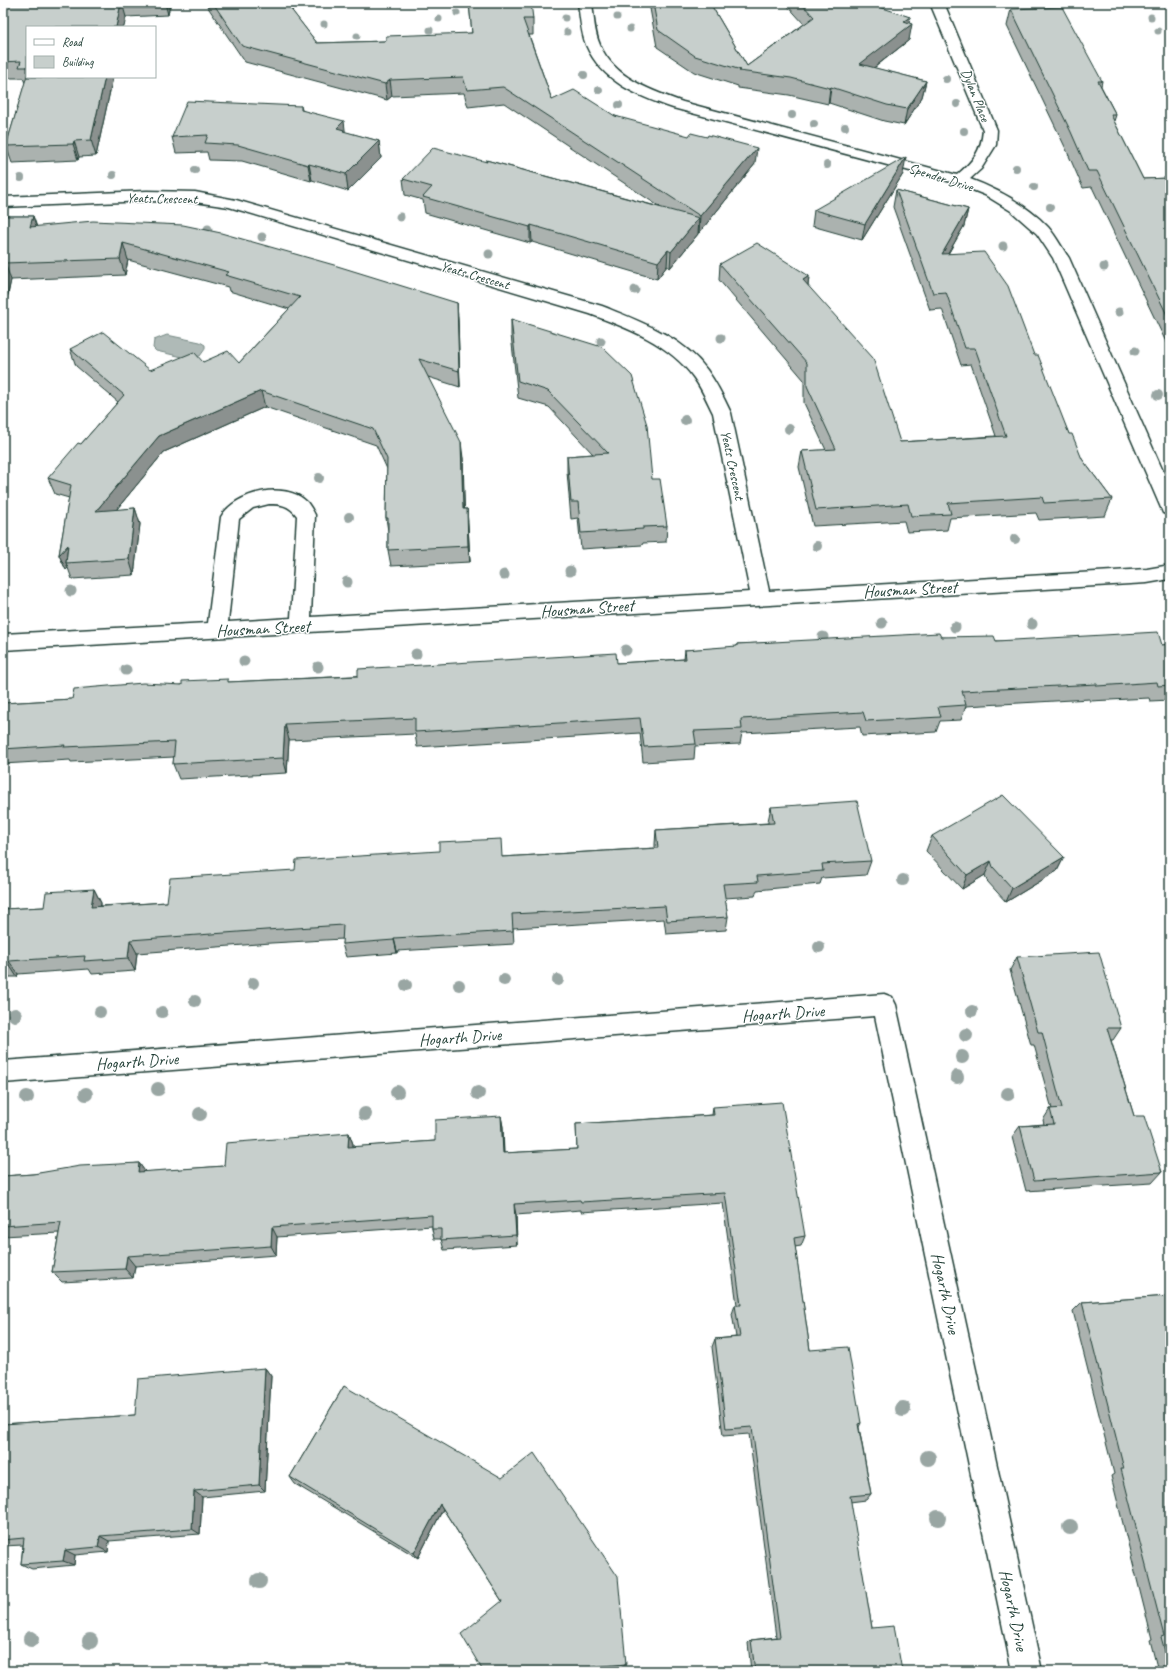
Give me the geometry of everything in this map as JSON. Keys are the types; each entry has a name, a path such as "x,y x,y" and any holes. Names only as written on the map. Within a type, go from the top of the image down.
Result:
{"street":[{"name":"Spender Drive","path":"585,3 593,44 598,56 606,67 634,87 678,106 960,180 990,192 1016,208 1043,231 1061,258 1170,508"},
{"name":"Dylan Place","path":"937,3 990,130 989,145 976,166 960,180"},
{"name":"Yeats Crescent","path":"3,202 147,196 196,197 231,203 596,310 638,326 662,338 696,368 710,388 722,413 761,597"},
{"path":"217,630 230,517 241,505 249,501 265,498 290,500 303,508 306,515 301,626"},
{"name":"Housman Street","path":"3,642 301,626 761,597 1147,576 1170,572"},
{"name":"Hogarth Drive","path":"3,1072 884,1005 1027,1671"}],"shaded area":[{"path":"167,335 200,342 205,345 205,349 200,356 187,358 156,351 153,348 154,340"}],"building":[{"path":"3,3 83,3 86,5 97,5 97,3 121,3 116,26 26,26 26,67 19,67 21,61 3,62"},
{"path":"213,3 290,3 290,8 317,43 386,41 386,36 472,33 469,3 531,3 533,19 523,19 552,100 574,90 615,116 689,136 691,133 707,137 708,135 757,148 700,216 503,87 467,90 463,77 390,80 385,84 242,46"},
{"path":"653,3 710,3 747,66 814,17 801,3 856,3 857,6 861,3 868,3 910,17 904,21 912,24 860,64 926,81 907,109 887,105 831,87 791,78 739,71 741,70 695,56 658,30"},
{"path":"1062,7 1102,81 1098,81 1116,115 1111,115 1143,179 1170,178 1170,321 1097,171 1088,171 1071,132 1011,9"},
{"path":"26,78 105,78 91,140 74,141 73,144 6,146"},
{"path":"187,101 301,106 301,110 344,121 337,128 344,130 343,131 379,141 346,174 238,145 205,143 208,135 172,137"},
{"path":"433,148 487,162 486,160 699,218 671,252 668,250 658,262 531,225 530,227 423,197 432,187 403,179"},
{"path":"906,157 865,224 814,210"},
{"path":"896,190 968,209 942,254 984,252 1008,286 1034,355 1038,355 1069,434 1072,434 1082,459 1112,499 1044,503 1042,497 948,503 951,514 911,516 908,504 816,510 802,451 836,449 807,386 807,363 720,264 757,243 809,276 803,280 873,358 900,442 1006,436 975,348 965,348 946,292 933,293"},
{"path":"3,216 33,216 30,227 93,221 183,225 221,233 334,265 457,303 459,371 419,359 461,442 463,509 467,509 468,546 388,550 388,518 386,518 387,459 373,429 261,391 159,436 96,511 135,508 129,559 66,563 68,545 59,555 71,485 48,478 78,443 81,444 124,395 70,349 103,332 150,370 194,352 203,362 228,351 239,363 300,297 225,275 229,272 123,243 120,259 5,263 3,273"},
{"path":"511,319 602,347 632,376 647,425 652,479 660,479 667,526 581,533 578,502 571,502 567,456 608,453 548,391 518,381"},
{"path":"1158,632 1162,645 1170,644 1170,685 1158,686 1157,682 1097,686 1097,684 962,691 966,705 938,707 941,717 866,721 863,712 741,719 742,729 694,731 696,744 644,747 640,718 415,732 415,718 285,724 283,758 173,764 175,742 64,747 65,745 3,749 3,703 72,699 74,689 143,683 182,685 182,681 228,679 228,682 358,676 358,669 616,653 617,663 686,659 685,650 737,646 737,644 939,633 941,637 994,636 996,641"},
{"path":"1003,795 1064,857 1012,888 993,867 991,861 967,875 932,836"},
{"path":"857,801 871,861 822,864 823,871 757,876 758,882 723,884 728,917 667,921 665,906 512,914 513,931 394,938 394,940 342,944 343,925 130,940 128,958 84,961 85,956 9,961 8,963 3,964 3,909 44,907 46,892 94,889 91,907 167,902 170,878 295,870 296,860 439,851 439,842 501,839 502,857 658,848 656,830 774,823 771,807"},
{"path":"1099,952 1121,1028 1107,1028 1134,1116 1144,1116 1162,1172 1034,1181 1020,1126 1054,1124 1050,1109 1062,1108 1042,1032 1038,1032 1017,957"},
{"path":"782,1102 805,1236 794,1238 810,1350 848,1347 861,1423 858,1424 871,1494 850,1496 872,1628 894,1626 902,1671 755,1671 751,1640 780,1637 752,1427 726,1429 715,1339 740,1337 735,1305 741,1305 725,1193 581,1202 580,1200 514,1204 516,1235 441,1240 441,1229 432,1229 432,1215 272,1227 271,1246 127,1256 125,1269 52,1272 61,1222 3,1226 3,1176 33,1174 80,1166 139,1163 138,1172 224,1166 226,1143 349,1133 348,1147 435,1141 435,1120 501,1116 503,1153 577,1149 576,1124 714,1115 713,1107"},
{"path":"1170,1296 1170,1669 1161,1637 1164,1636 1121,1469 1124,1469 1082,1302"},
{"path":"265,1368 259,1485 194,1491 192,1529 100,1536 98,1547 65,1550 63,1561 21,1564 24,1538 3,1540 3,1424 135,1415 138,1379"},
{"path":"344,1386 502,1478 534,1453 618,1577 626,1664 547,1671 483,1671 461,1634 502,1601 440,1504 414,1553 290,1477"}]}
